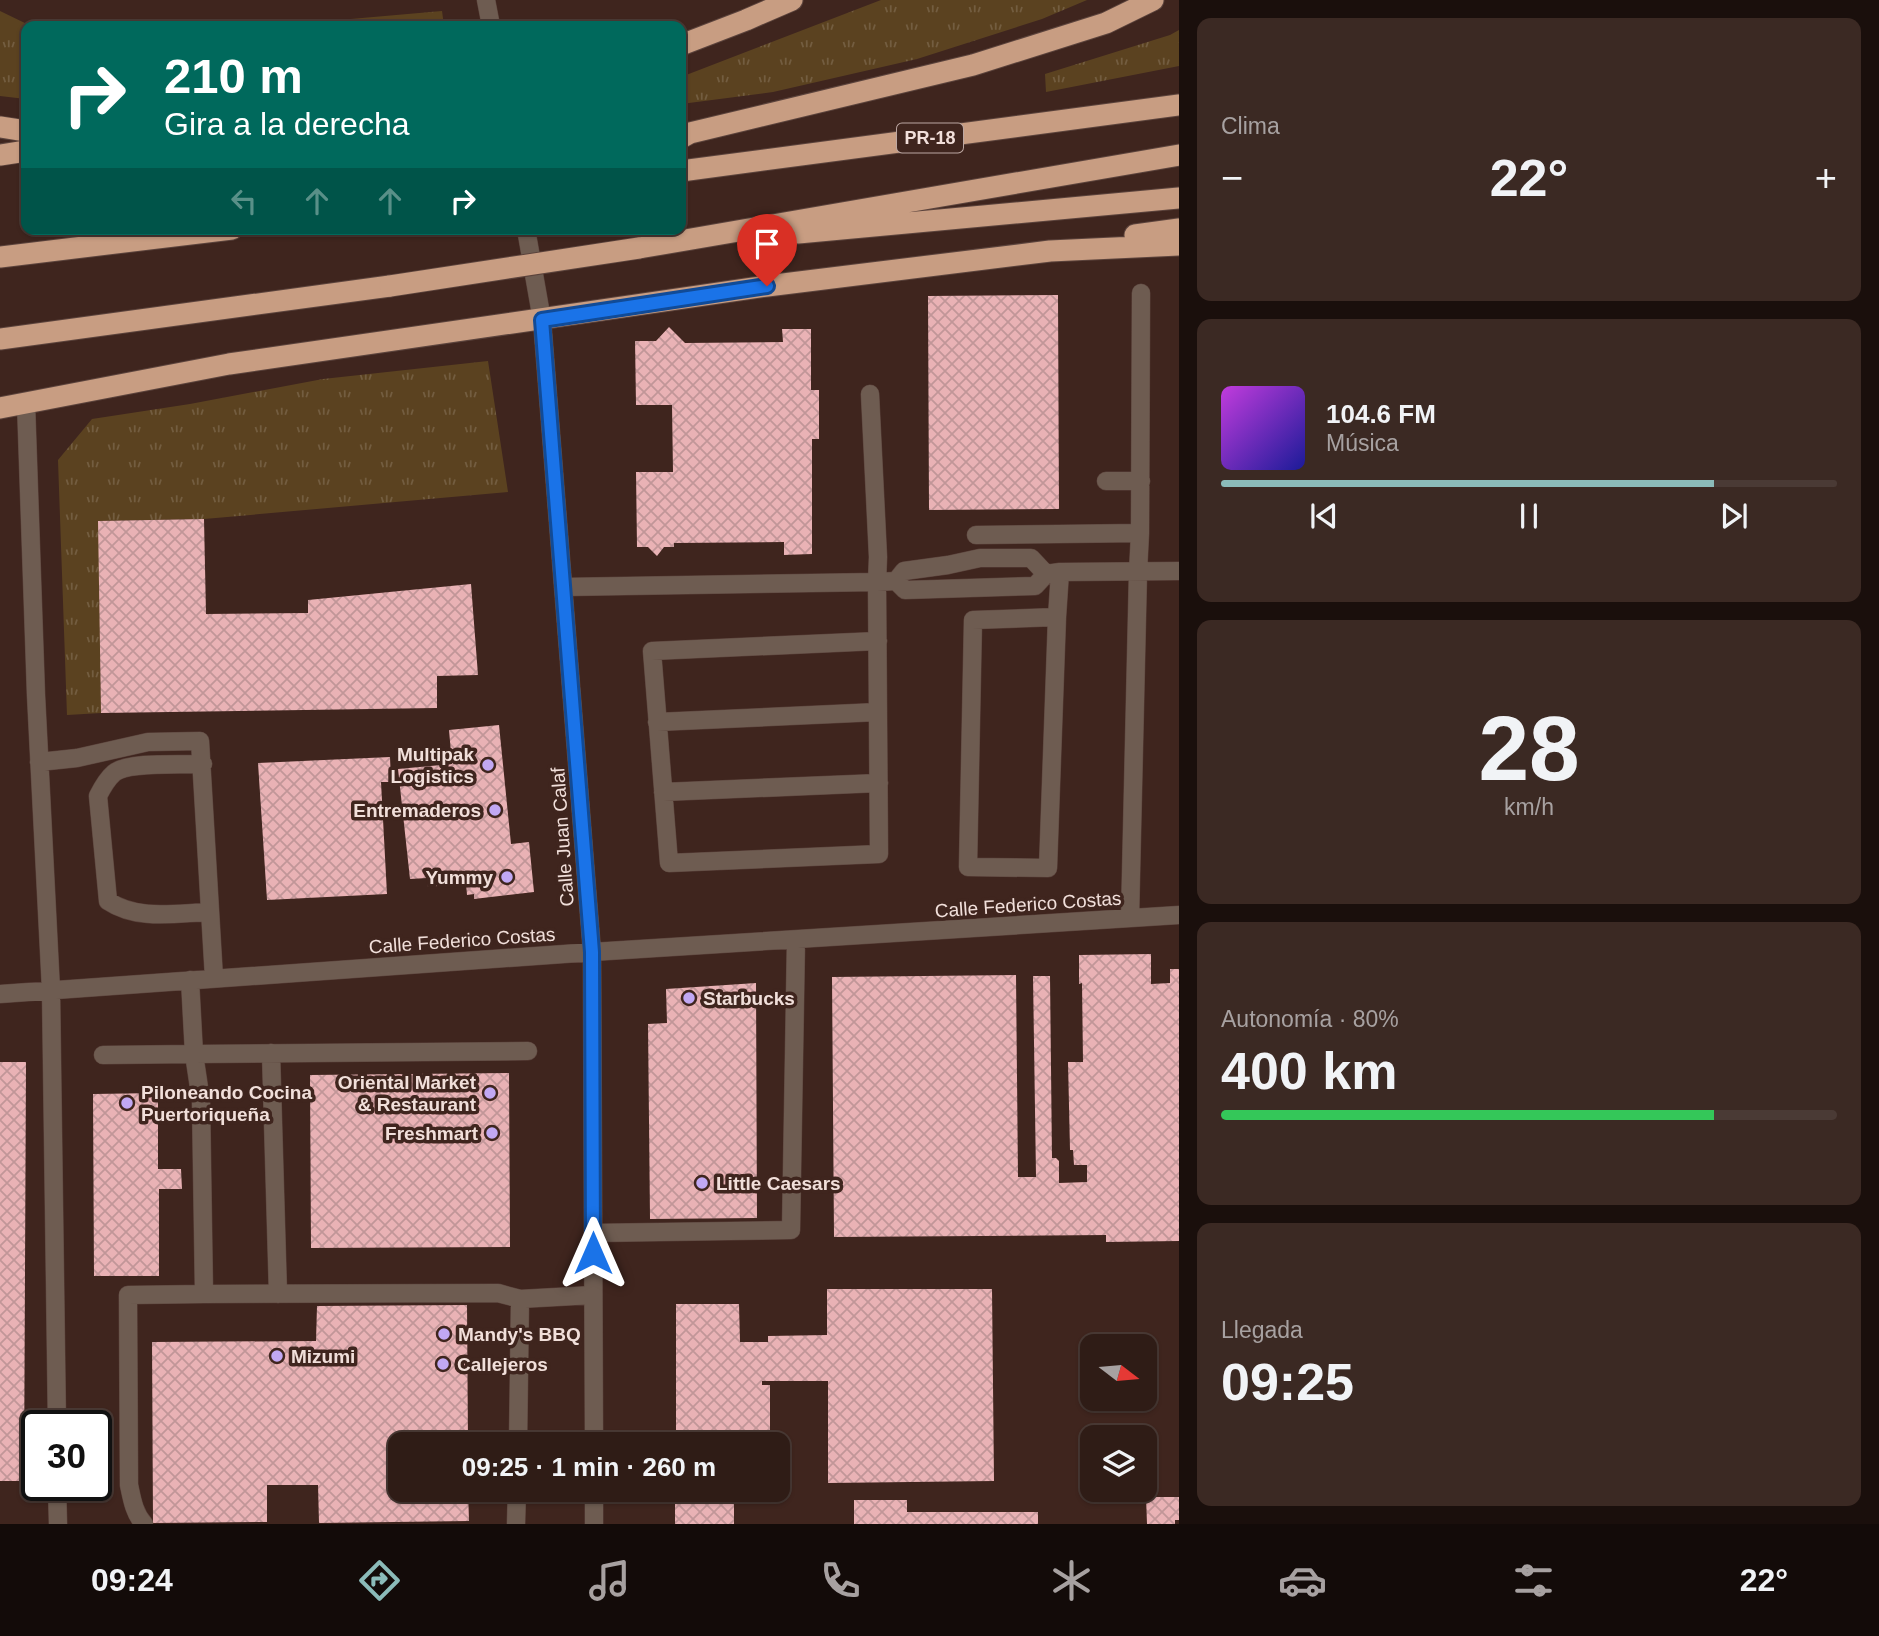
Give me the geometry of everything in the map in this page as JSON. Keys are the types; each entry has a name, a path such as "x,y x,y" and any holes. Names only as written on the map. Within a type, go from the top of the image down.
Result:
{"highway":[{"path":"746,20 763,0"},
{"path":"686,43 792,0"},
{"path":"686,135 973,65 1106,23 1153,0"},
{"name":"PR-18","path":"686,170 1179,106"},
{"path":"0,127 21,130"},
{"path":"0,155 21,153"},
{"path":"0,338 390,286 639,248 1179,155"},
{"path":"639,248 1179,198"},
{"path":"0,408 229,364 767,286 1050,251 1179,229"},
{"path":"0,257 182,235"},
{"path":"1050,251 1179,245"}],"street":[{"path":"486,0 490,21"},
{"name":"Calle Juan Calaf","path":"527,235 542,320 592,952 594,1432"},
{"path":"1130,918 1141,481 1141,293"},
{"path":"870,394 878,557 879,854 668,863 652,651 878,641"},
{"path":"26,403 39,762 51,990 57,1410"},
{"path":"1106,481 1141,481"},
{"path":"975,536 1140,533"},
{"path":"896,582 904,571 980,558 1031,558 1053,573 1179,571"},
{"path":"967,588 968,559"},
{"path":"563,587 896,582 905,590 1035,586 1053,573"},
{"path":"1053,573 1057,617 1048,868 968,867 973,620 1057,617"},
{"path":"657,722 878,712"},
{"path":"39,762 76,758 148,742 200,741 214,978"},
{"path":"203,764 134,765 115,771 98,796 108,901 119,908 141,915 210,912"},
{"path":"663,792 879,783"},
{"name":"Calle Federico Costas","path":"0,994 592,952 1179,915"},
{"path":"593,1233 791,1230 796,940"},
{"path":"190,980 194,1054 201,1101 204,1294"},
{"path":"103,1055 528,1051"},
{"path":"271,1053 278,1294"},
{"path":"144,1524 134,1507 129,1485 128,1295 498,1293 520,1299 593,1295"},
{"path":"518,1432 520,1299"},
{"path":"57,1501 58,1524"},
{"path":"516,1524 517,1502"},
{"path":"594,1502 594,1524"}],"green space":[{"path":"881,0 1087,0 1042,19 917,59 773,92 686,103 686,75"},
{"path":"0,11 21,21 21,98 0,96"},
{"path":"442,11 443,21 328,21"},
{"path":"1179,30 1179,66 1046,92 1045,74"},
{"path":"488,361 508,492 204,519 99,521 101,713 67,715 58,460 92,419 323,379"}],"building":[{"path":"1058,295 1059,509 929,510 928,296"},
{"path":"669,327 685,343 783,342 782,329 811,329 811,390 819,390 819,439 812,439 812,554 784,555 784,542 674,543 674,547 664,547 657,556 648,547 637,547 636,472 673,472 672,405 636,405 635,341 656,341"},
{"path":"204,519 206,614 308,613 308,600 471,584 478,675 437,676 437,708 101,713 98,521"},
{"path":"499,725 511,844 529,842 534,892 474,899 474,894 467,895 466,883 428,887 427,878 410,879 398,769 452,764 449,730"},
{"path":"390,757 391,782 381,782 387,894 267,900 258,763"},
{"path":"1151,954 1151,984 1170,983 1170,969 1179,969 1179,1241 1106,1242 1106,1235 834,1237 832,977 1016,975 1018,1177 1036,1177 1033,976 1050,976 1052,1158 1059,1161 1059,1183 1087,1182 1087,1165 1074,1165 1073,1150 1070,1150 1068,1062 1083,1062 1079,955"},
{"path":"756,983 757,1218 650,1219 648,1024 667,1023 666,989"},
{"path":"0,1062 26,1062 24,1410 21,1410 21,1481 0,1481"},
{"path":"509,1073 510,1247 311,1248 310,1075"},
{"path":"158,1093 158,1169 181,1169 182,1189 159,1189 159,1276 94,1276 93,1094"},
{"path":"827,1289 992,1289 994,1481 828,1483 828,1381 762,1381 762,1385 770,1385 770,1432 676,1432 676,1304 739,1304 740,1342 768,1342 768,1336 827,1335"},
{"path":"467,1305 468,1432 388,1432 388,1502 468,1502 469,1521 319,1523 318,1485 267,1485 267,1522 153,1523 152,1342 316,1341 317,1306"},
{"path":"1157,1497 1179,1497 1179,1520 1175,1520 1175,1524 1147,1524 1146,1502 1157,1502"},
{"path":"854,1500 907,1500 907,1512 1038,1512 1038,1524 854,1524"},
{"path":"675,1502 734,1502 734,1524 675,1524"}],"place":[{"name":"Multipak Logistics","path":"488,765"},
{"name":"Entremaderos","path":"495,810"},
{"name":"Yummy","path":"507,877"},
{"name":"Starbucks","path":"689,998"},
{"name":"Oriental Market & Restaurant","path":"490,1093"},
{"name":"Piloneando Cocina Puertoriqueña","path":"127,1103"},
{"name":"Freshmart","path":"492,1133"},
{"name":"Little Caesars","path":"702,1183"},
{"name":"Mandy's BBQ","path":"444,1334"},
{"name":"Mizumi","path":"277,1356"},
{"name":"Callejeros","path":"443,1364"}],"route":[{"path":"593,1253 592,952 542,320 767,286"}]}
